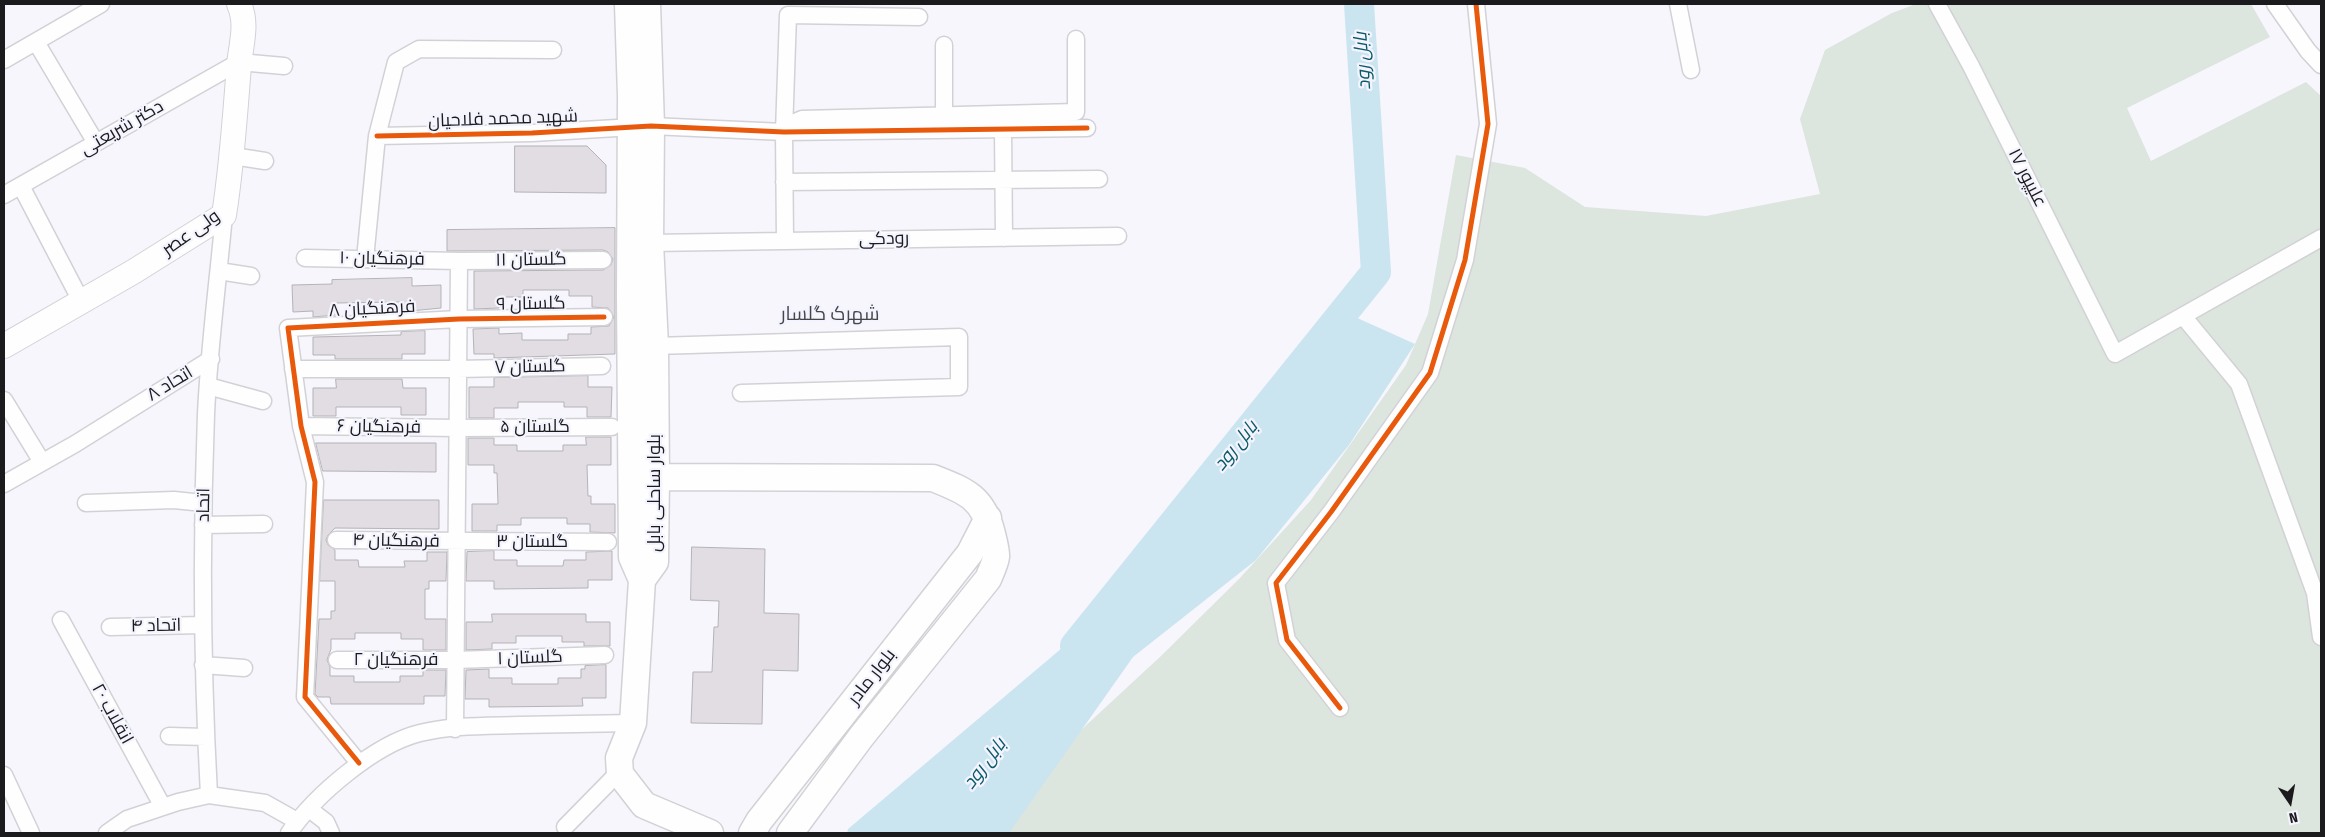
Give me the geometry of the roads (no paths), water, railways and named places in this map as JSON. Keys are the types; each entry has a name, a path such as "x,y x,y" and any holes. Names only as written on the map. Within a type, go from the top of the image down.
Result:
{"main road":[{"name":"ولی عصر","path":"4,346 224,215 233,156 239,62 244,32 239,4"},
{"name":"بلوار ساحلی بابل","path":"628,4 650,242 655,346 655,562 642,580"},
{"name":"بلوار ساحلی بابل","path":"642,580 632,557 640,126 647,4"},
{"name":"بلوار مادر","path":"656,477 933,478 964,490 981,504 988,518 998,557 988,578 861,737 790,833"},
{"name":"بلوار مادر","path":"752,833 759,821 970,553 988,518"},
{"path":"642,580 633,723 619,758 620,771 628,787 644,806 710,833"}],"street":[{"path":"4,60 101,4"},
{"path":"1340,708 1287,640 1276,583 1331,512 1430,373 1465,260 1488,124 1476,4"},
{"path":"1678,4 1691,70"},
{"name":"علیپور ۱۷","path":"1937,4 1971,66 2115,354 2183,316"},
{"path":"2278,4 2308,51 2321,66"},
{"path":"785,241 784,132 788,15 850,10 919,17"},
{"path":"784,132 793,123 802,119 1076,112 1076,39"},
{"path":"36,42 96,143"},
{"path":"944,45 944,115"},
{"path":"365,259 378,136 396,62 419,48 553,50"},
{"path":"239,62 284,66"},
{"name":"دکتر شریعتی","path":"4,196 239,62"},
{"name":"شهید محمد فلاحیان","path":"378,136 532,133 640,126 784,132 1086,128"},
{"path":"1004,129 1004,238"},
{"path":"233,156 265,161"},
{"path":"784,182 1099,179"},
{"path":"21,186 82,301"},
{"name":"اتحاد","path":"209,795 202,626 203,503 208,386 224,215"},
{"name":"رودکی","path":"650,242 1118,236"},
{"path":"2321,238 2183,316 2238,384 2315,593 2321,637"},
{"name":"فرهنگیان ۱۰","path":"304,258 459,261"},
{"name":"گلستان ۱۱","path":"459,261 603,260"},
{"path":"455,728 459,261"},
{"path":"219,271 251,276"},
{"name":"گلستان ۹","path":"458,318 604,317"},
{"name":"فرهنگیان ۸","path":"293,369 288,328 458,318"},
{"path":"655,346 960,337 958,388 742,393"},
{"name":"اتحاد ۸","path":"4,484 211,359"},
{"name":"گلستان ۷","path":"293,369 458,369 602,366"},
{"path":"293,369 301,426 315,482 305,697 359,763"},
{"path":"208,386 263,401"},
{"path":"4,400 42,462"},
{"name":"فرهنگیان ۶","path":"301,426 458,428"},
{"name":"گلستان ۵","path":"458,428 612,427"},
{"path":"86,503 123,500 174,500 203,503"},
{"path":"203,525 264,524"},
{"name":"فرهنگیان ۴","path":"336,540 456,541"},
{"name":"گلستان ۳","path":"456,541 608,542"},
{"name":"انقلاب ۲۰","path":"60,620 163,807"},
{"name":"اتحاد ۴","path":"110,627 202,626"},
{"name":"گلستان ۱","path":"455,660 605,656"},
{"name":"فرهنگیان ۲","path":"337,660 455,660"},
{"path":"203,665 244,668"},
{"path":"107,833 127,819 209,795 266,803 293,827 309,809 359,763 385,746 419,733 474,726 633,723"},
{"path":"169,736 206,737"},
{"path":"565,827 620,771"},
{"path":"4,775 31,833"},
{"path":"309,809 326,822 331,833"}],"water":[{"path":"1344,312 1415,344 1349,445 1256,560 1133,657 1009,833 847,833 848,829 1101,615"}],"waterway":[{"name":"بابل رود","path":"1075,646 1376,272 1359,4"}],"district":[{"name":"شهرک گلسار","path":"830,315"}]}
